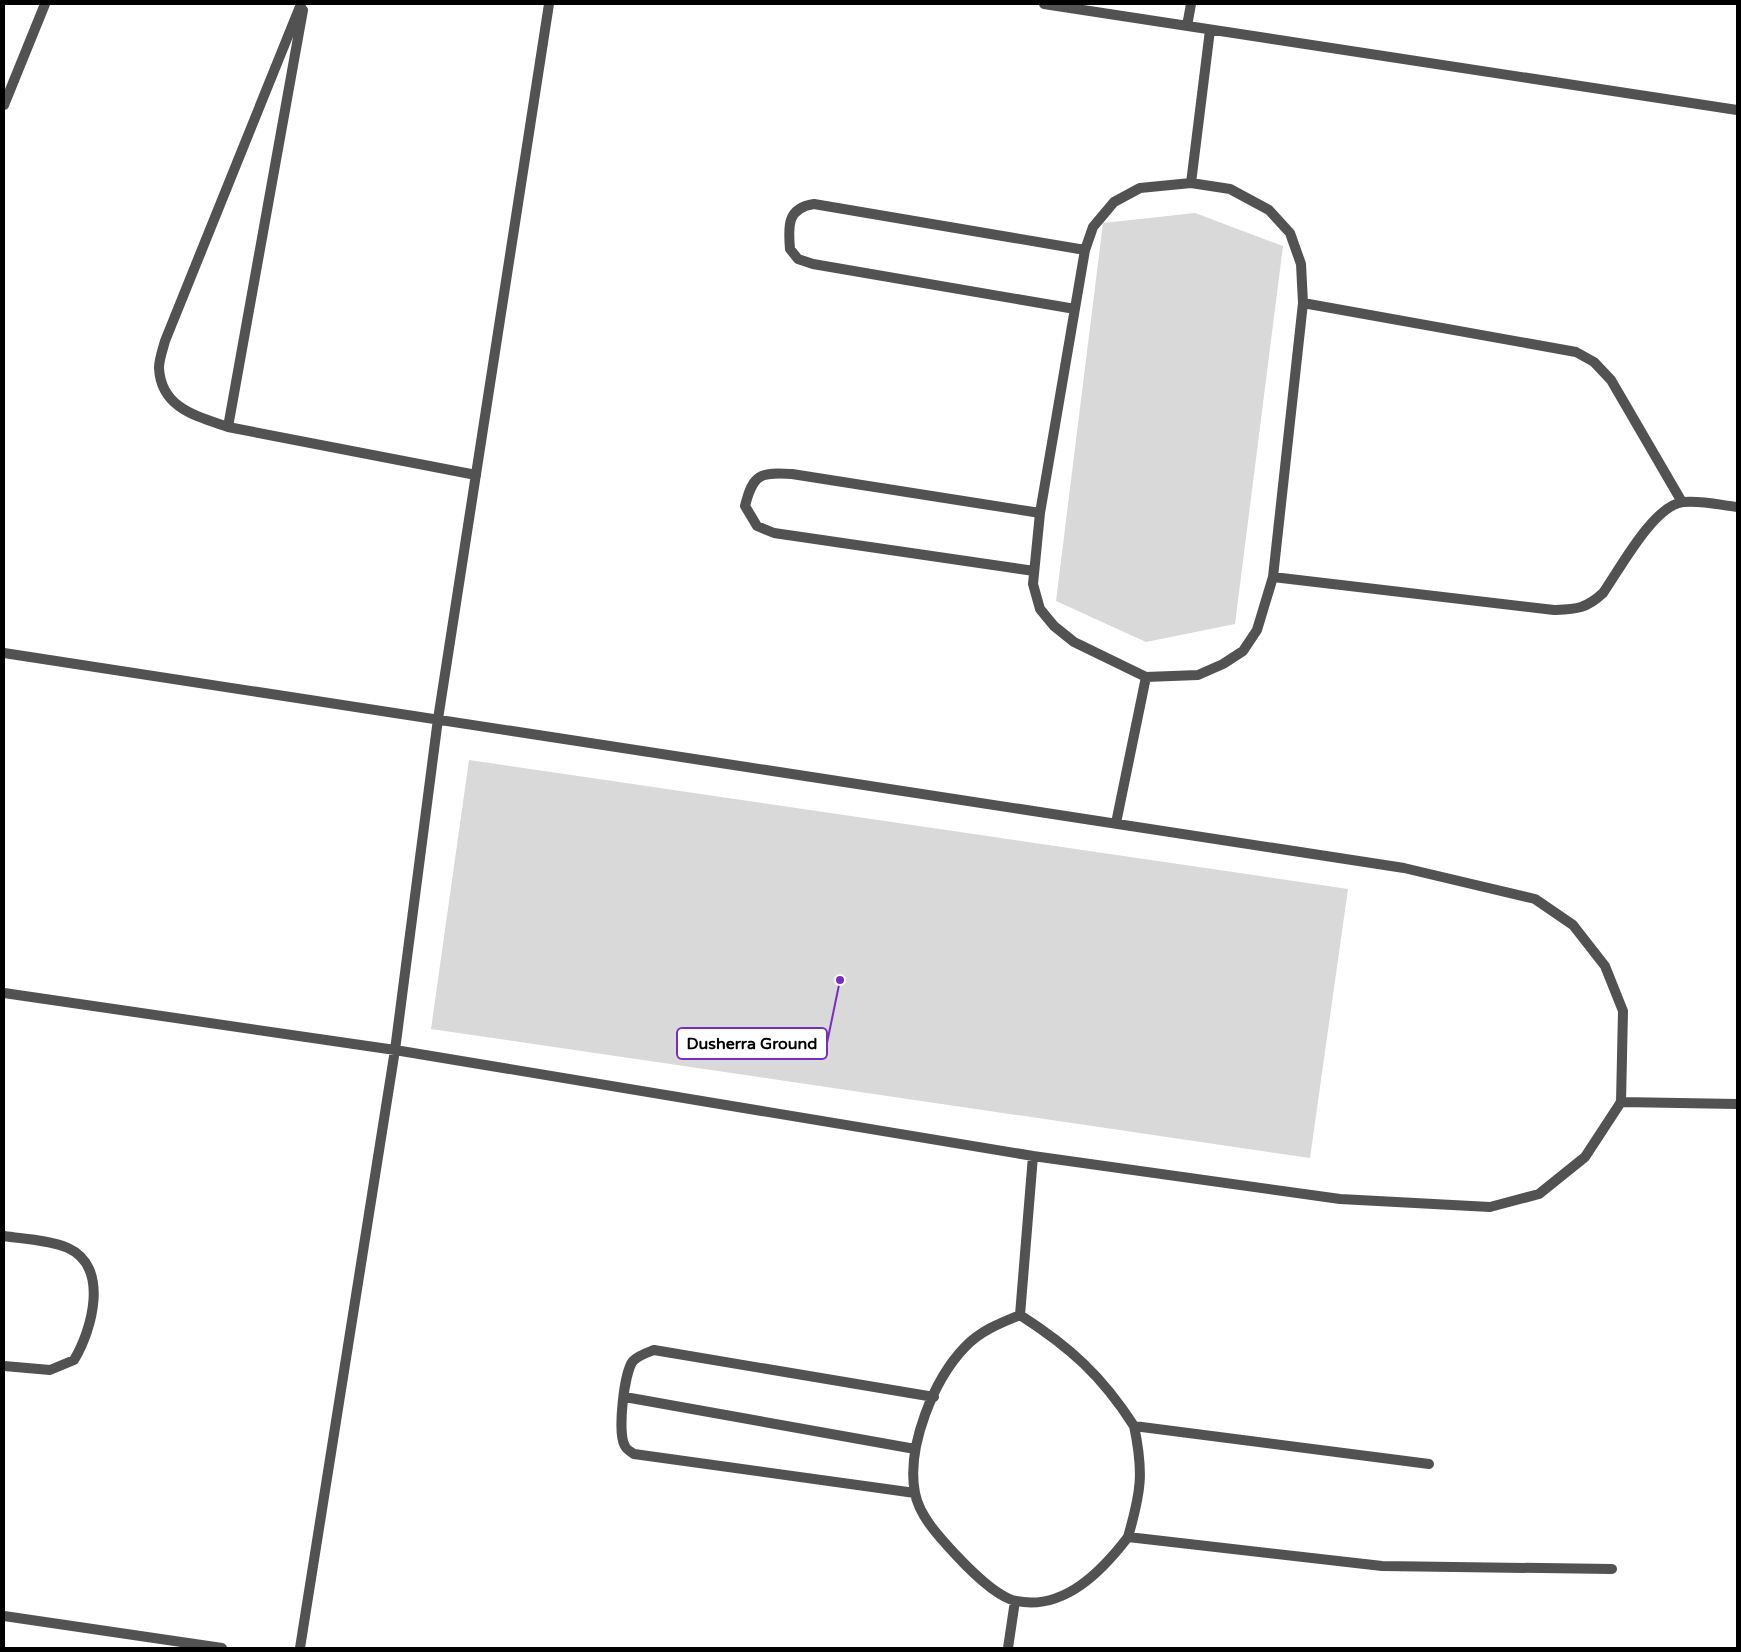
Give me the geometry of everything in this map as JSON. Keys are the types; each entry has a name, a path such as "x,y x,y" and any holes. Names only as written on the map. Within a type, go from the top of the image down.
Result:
{"street":[{"path":"4,105 45,4"},
{"path":"228,427 303,4"},
{"path":"303,4 165,340 159,367 166,396 189,413 228,427 476,475"},
{"path":"300,1648 395,1050 438,719 549,4"},
{"path":"1044,4 1737,110"},
{"path":"1187,26 1191,4"},
{"path":"1192,183 1210,30"},
{"path":"1192,183 1230,189 1269,210 1290,232 1301,264 1303,303 1273,577 1257,630 1243,651 1223,664 1198,675 1146,678 1074,642 1054,626 1040,609 1033,584 1034,571 1040,514 1085,250 1092,227 1114,202 1140,188 1192,183"},
{"path":"1075,309 813,264 798,259 790,249 790,227 795,211 802,205 814,204 1085,250"},
{"path":"1303,303 1576,352 1594,362 1611,380 1682,502"},
{"path":"1034,571 774,534 758,526 745,506 752,482 761,475 773,473 792,474 1040,514"},
{"path":"1273,577 1554,610 1578,608 1592,604 1603,593 1656,518 1670,507 1682,502 1737,507"},
{"path":"4,653 1404,868 1536,899 1573,925 1605,966 1622,1011 1621,1102 1585,1157 1539,1194 1490,1208 1340,1199 1033,1156 395,1050 4,993"},
{"path":"1116,823 1146,678"},
{"path":"1621,1102 1737,1104"},
{"path":"1020,1315 1033,1156"},
{"path":"4,1236 68,1248 83,1258 93,1273 89,1330 74,1360 50,1370 4,1366"},
{"path":"1020,1315 1050,1335 1085,1363 1115,1396 1134,1426 1141,1460 1140,1488 1128,1537 1106,1565 1080,1586 1051,1601 1015,1601 978,1578 928,1522 915,1493 915,1450 922,1423 942,1374 966,1346 989,1328 1020,1315"},
{"path":"915,1493 634,1454 624,1446 620,1431 627,1375 632,1362 641,1354 654,1350 934,1397"},
{"path":"624,1397 915,1450"},
{"path":"1134,1426 1429,1464"},
{"path":"1128,1537 1382,1566 1612,1569"},
{"path":"1008,1648 1015,1601"},
{"path":"4,1616 222,1648"}],"shaded area":[{"path":"1195,213 1283,246 1235,624 1146,642 1056,601 1103,223"},
{"path":"469,760 1348,889 1310,1158 431,1029"}],"place":[{"name":"Dusherra Ground","path":"840,980"}]}
